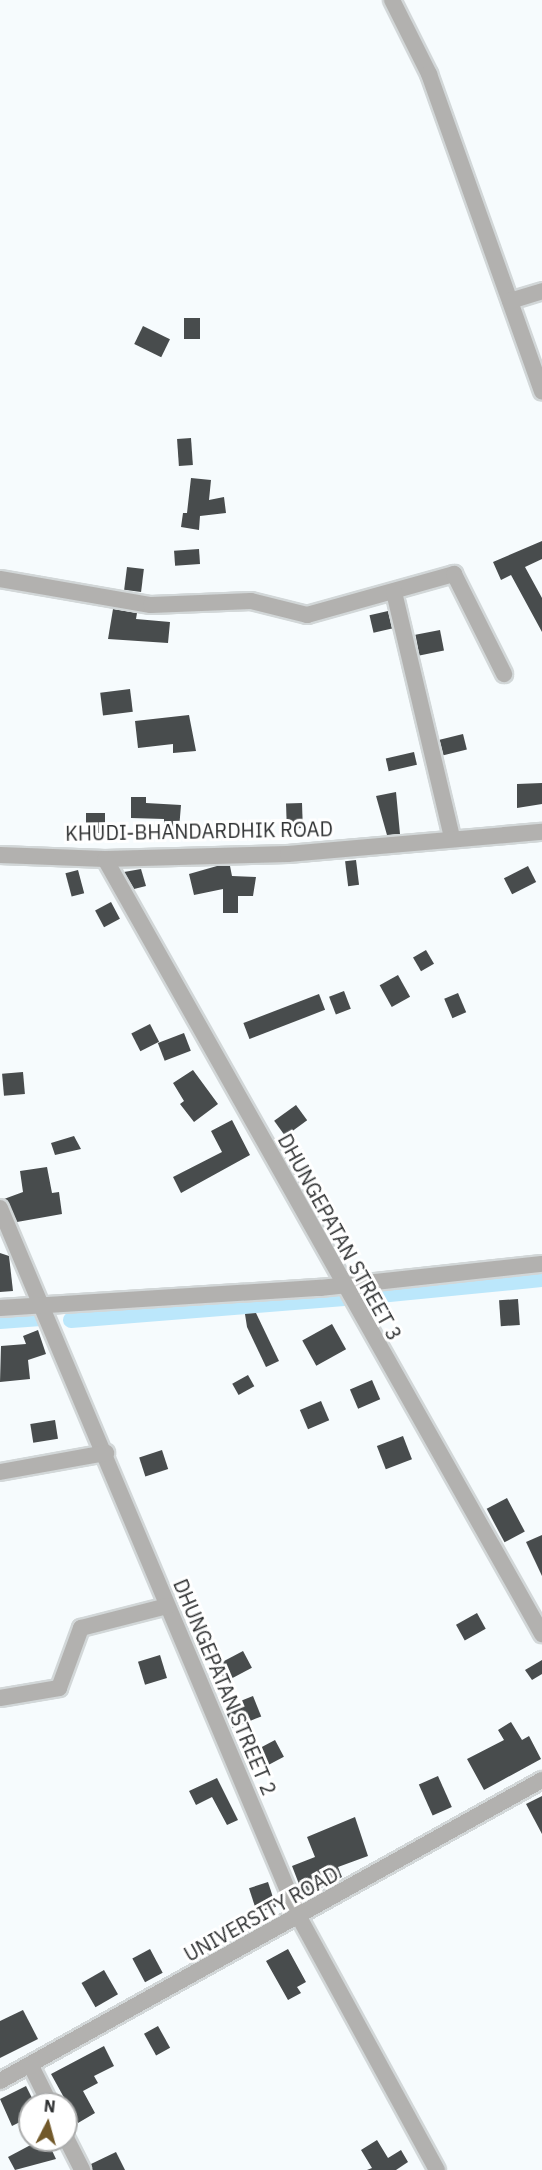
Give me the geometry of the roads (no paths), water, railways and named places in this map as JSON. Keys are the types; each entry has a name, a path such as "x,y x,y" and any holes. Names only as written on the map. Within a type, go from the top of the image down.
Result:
{"street":[{"path":"392,0 429,74 542,392"},
{"path":"510,301 542,291"},
{"path":"0,579 151,606 251,601 307,615 454,574 504,674"},
{"path":"393,592 452,838"},
{"name":"KHUDI-BHANDARDHIK ROAD","path":"0,855 105,859 288,854 542,831"},
{"name":"DHUNGEPATAN STREET 3","path":"105,859 290,1191 347,1285 353,1303 542,1634"},
{"name":"DHUNGEPATAN STREET 2","path":"0,1208 106,1453 167,1606 299,1917 437,2170"},
{"path":"0,1308 347,1285 542,1264"},
{"path":"0,1472 106,1453"},
{"path":"0,1698 59,1688 81,1628 167,1606"},
{"name":"UNIVERSITY ROAD","path":"0,2081 31,2066 542,1780"},
{"path":"31,2066 44,2092"},
{"path":"73,2152 82,2170"}],"waterway":[{"path":"359,1297 542,1279"},
{"path":"71,1320 344,1298"},
{"path":"0,1321 41,1318"}]}
